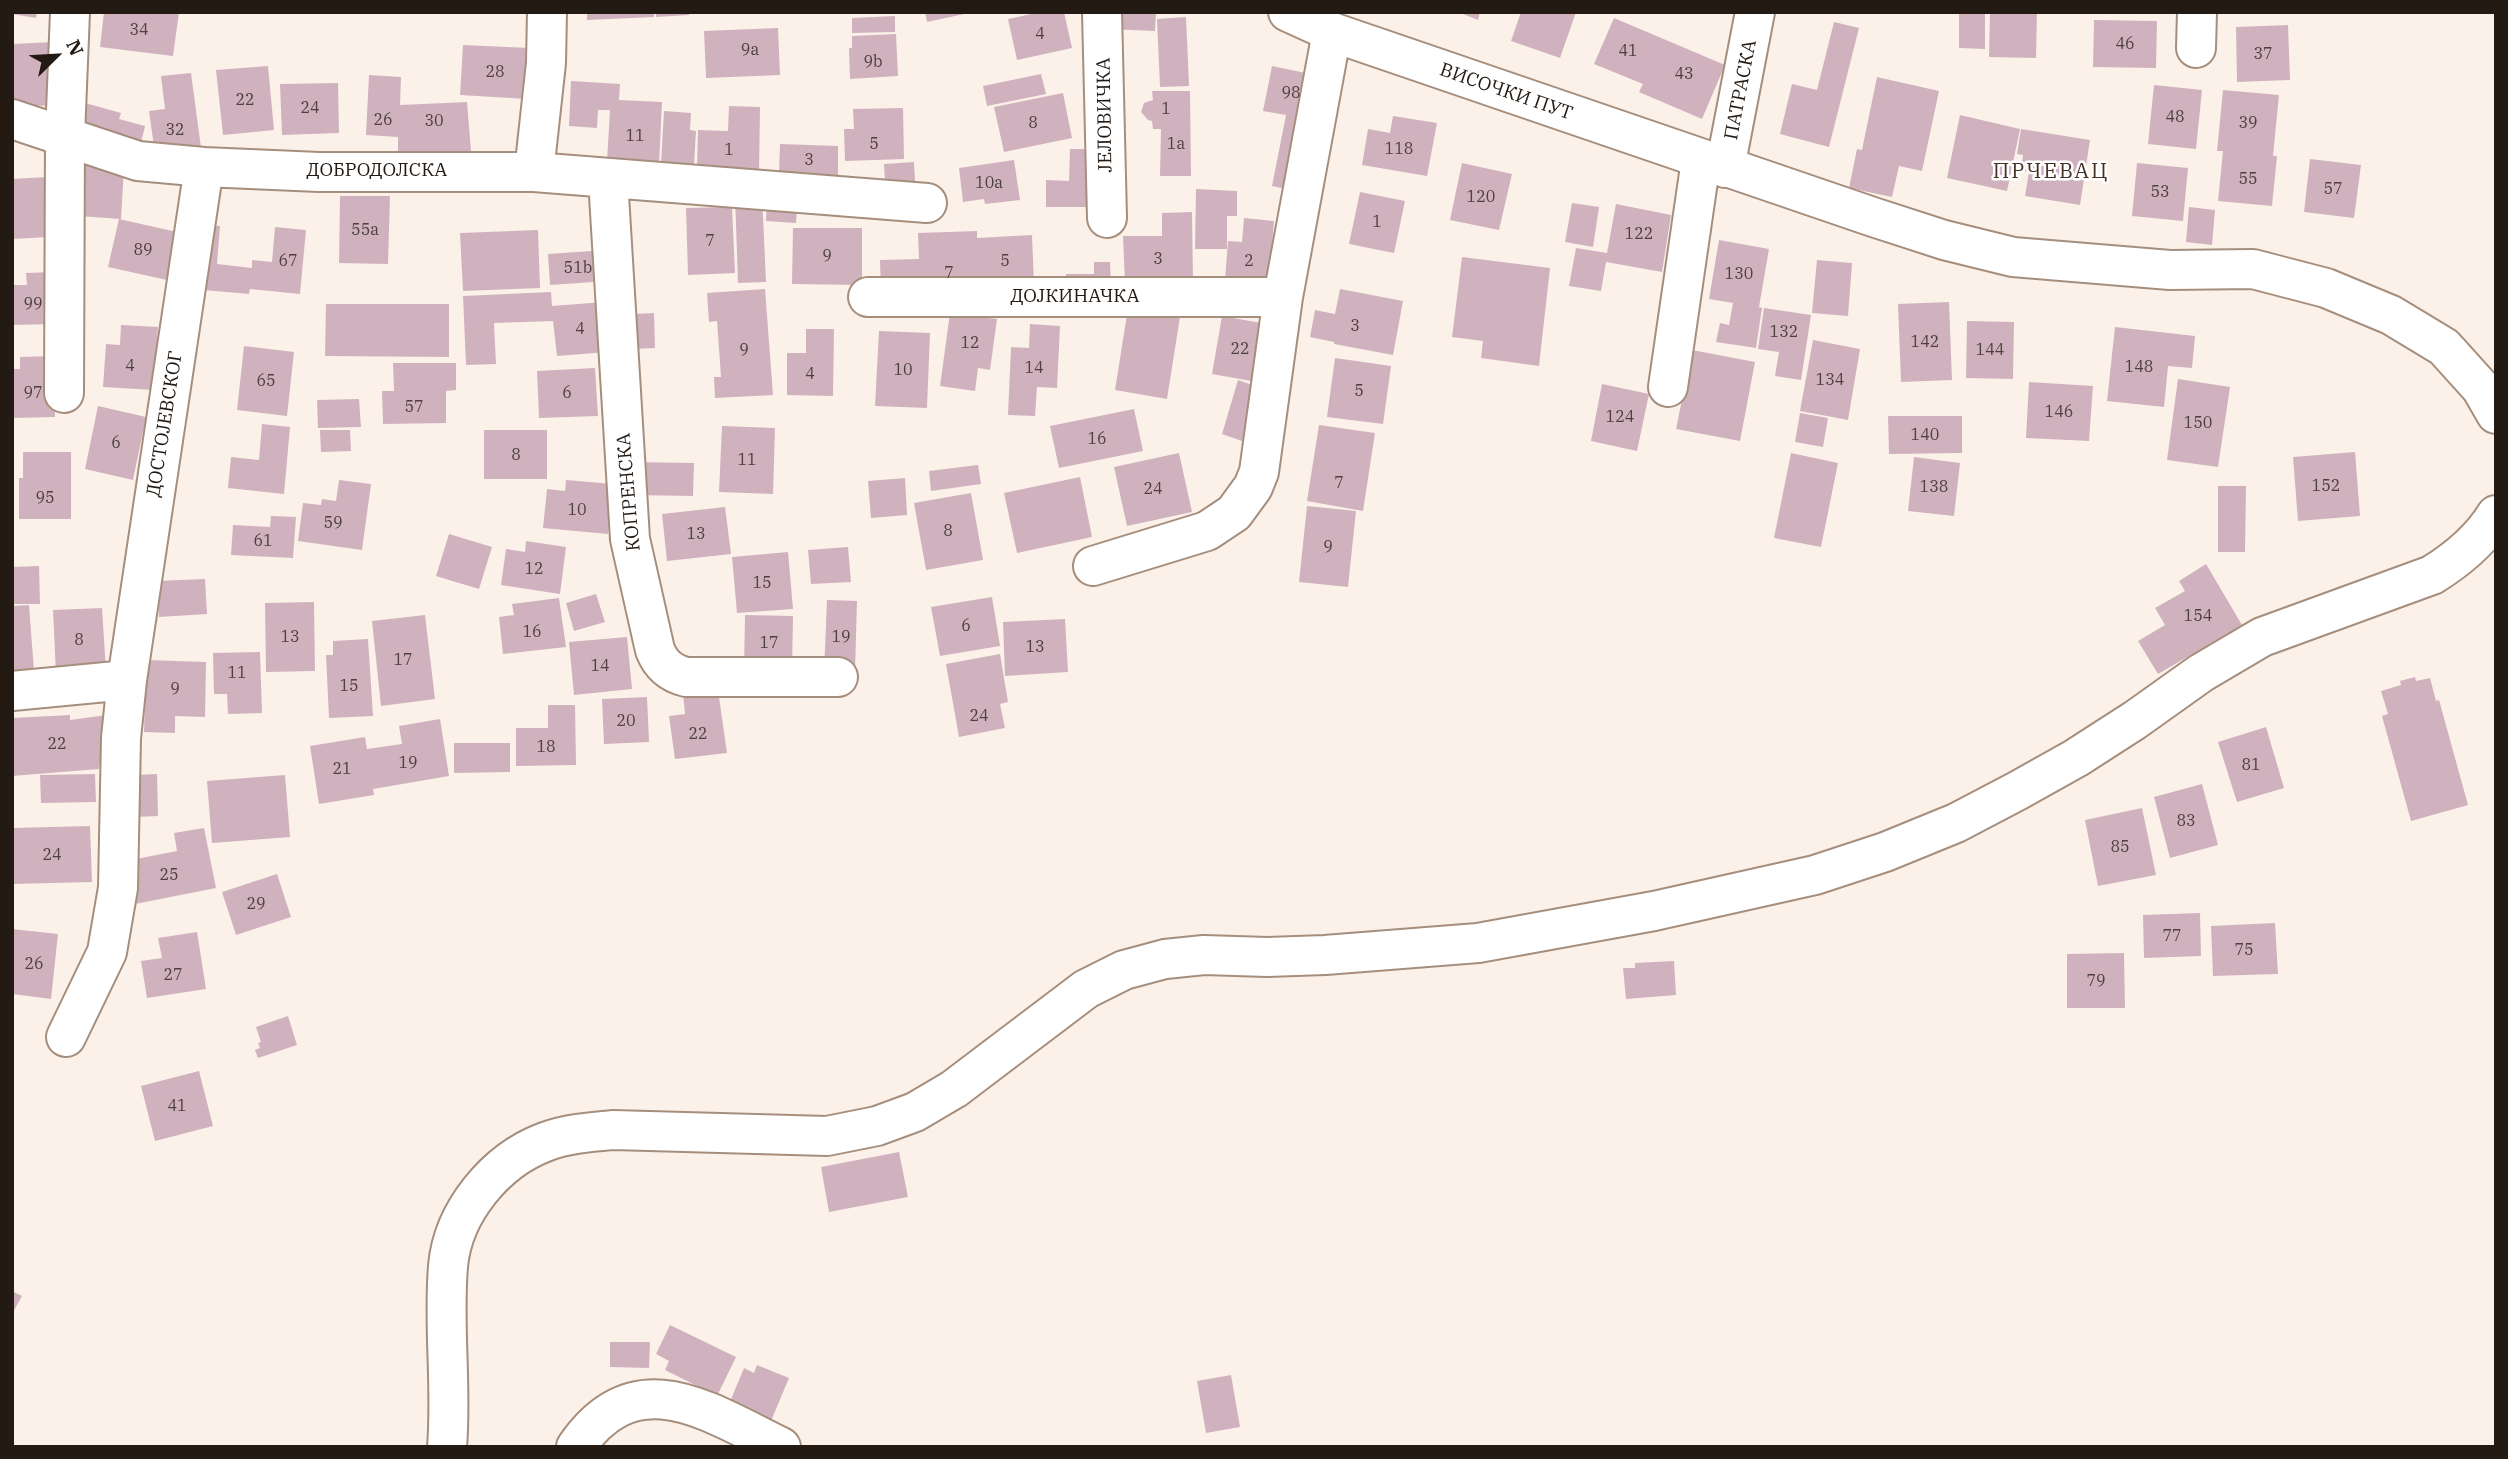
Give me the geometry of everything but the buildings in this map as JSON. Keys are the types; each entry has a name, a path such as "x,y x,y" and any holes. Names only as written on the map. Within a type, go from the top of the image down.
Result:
{"street":[{"path":"64,393 65,136 70,12"},
{"path":"547,12 546,63 534,172 927,203"},
{"name":"ЈЕЛОВИЧКА","path":"1102,12 1107,218"},
{"name":"ВИСОЧКИ ПУТ","path":"1288,12 1332,32 1713,164 1944,240 2013,257 2170,270 2253,269 2326,288 2391,314 2444,347 2481,388 2496,414"},
{"name":"ПАТРАСКА","path":"1668,387 1713,164 1755,12"},
{"path":"1094,566 1207,531 1222,523 1245,501 1259,472 1283,297 1332,32"},
{"name":"ДОБРОДОЛСКА","path":"12,118 138,161 319,172 534,172"},
{"name":"ДОСТОЈЕВСКОГ","path":"66,1037 107,952 118,888 121,737 127,680 204,167"},
{"name":"КОПРЕНСКА","path":"608,178 630,538 655,650 660,661 668,670 686,677 838,677"},
{"name":"ДОЈКИНАЧКА","path":"868,298 1283,297"},
{"path":"447,1447 450,1410 447,1365 448,1264 456,1234 473,1200 494,1175 518,1156 545,1142 582,1132 612,1129 827,1136 877,1126 915,1112 954,1089 1086,989 1124,970 1165,959 1204,955 1325,955 1478,943 1654,911 1815,876 1885,852 1956,823 2017,791 2076,758 2201,673 2262,637 2432,575 2458,559 2487,529 2496,515"},
{"path":"12,691 127,680"},
{"path":"576,1447 589,1428 607,1413 629,1403 670,1399 691,1404 781,1447"}],"district":[{"name":"ПРЧЕВАЦ","path":"2051,172"}]}
